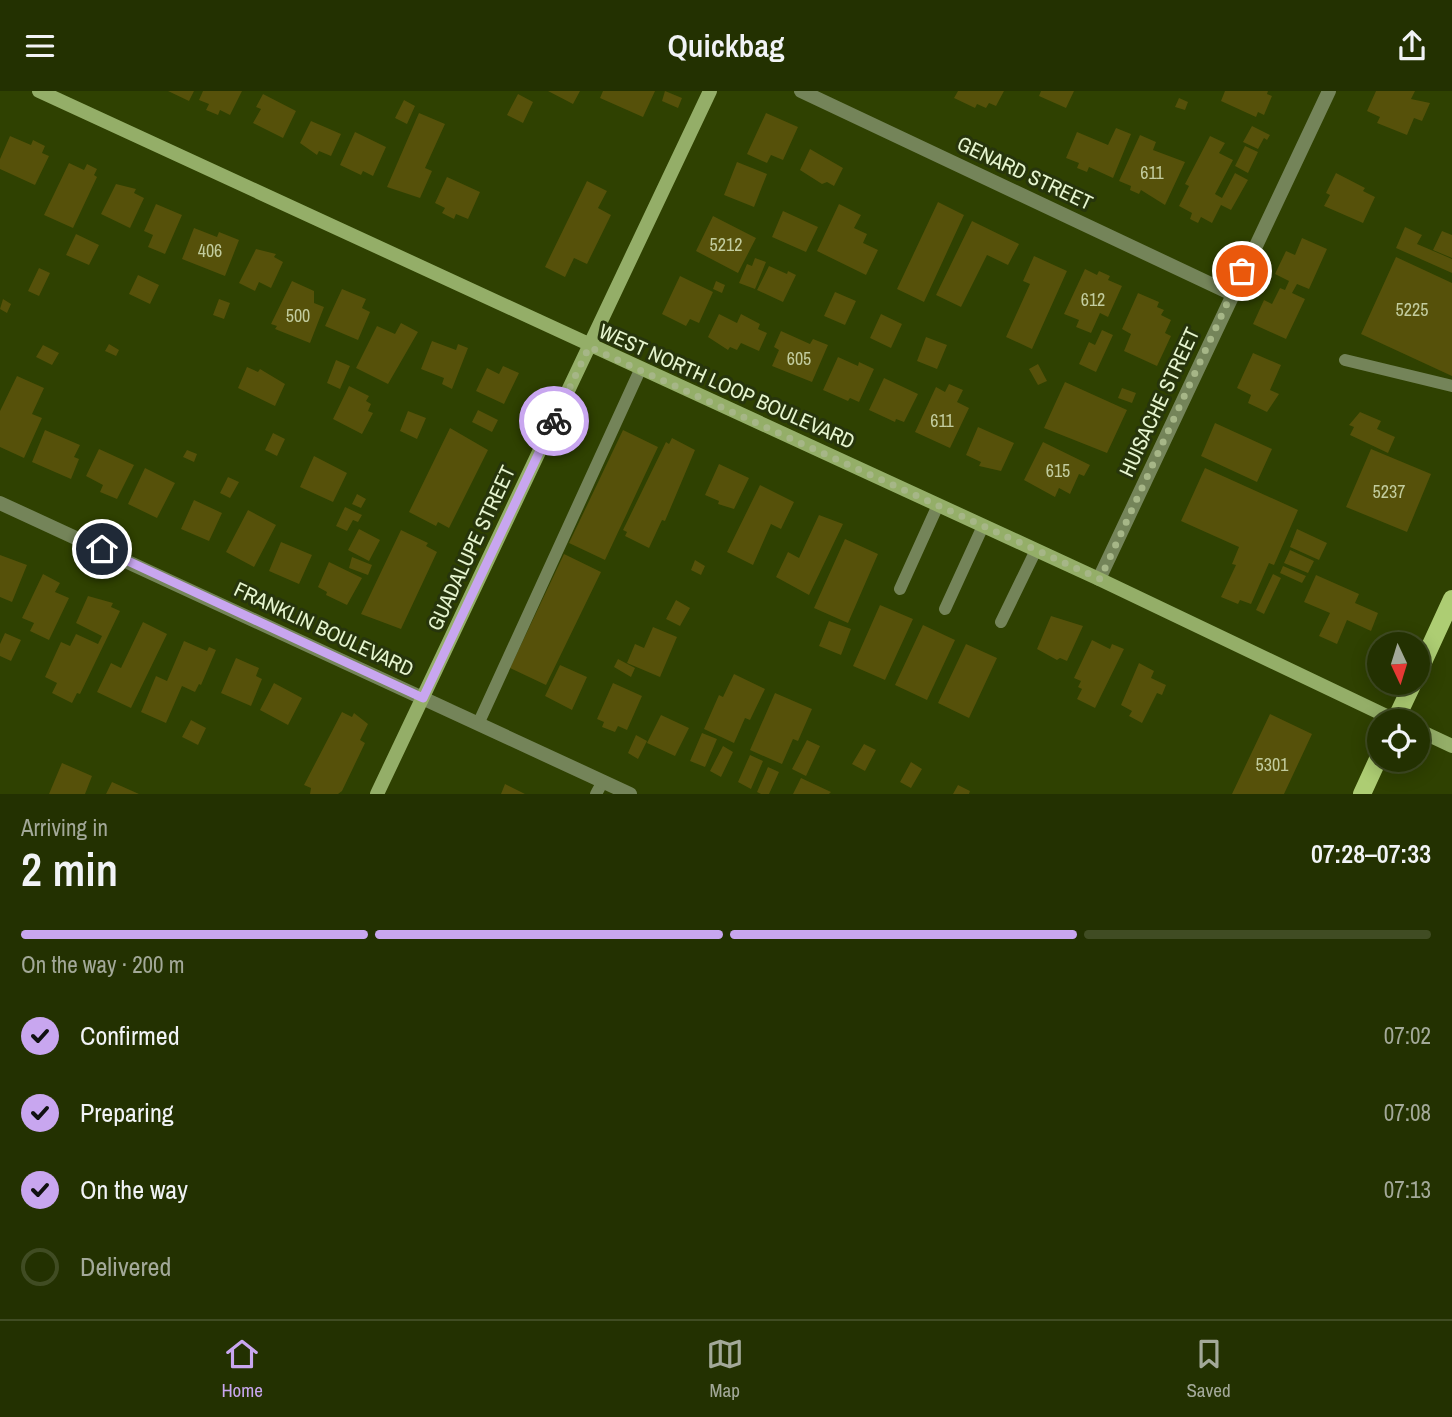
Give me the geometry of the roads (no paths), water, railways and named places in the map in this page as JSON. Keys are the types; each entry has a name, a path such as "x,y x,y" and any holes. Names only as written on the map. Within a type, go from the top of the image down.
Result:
{"main road":[{"path":"1430,647 1452,599"},
{"path":"1362,794 1372,772"}],"street":[{"name":"WEST NORTH LOOP BOULEVARD","path":"38,91 589,347 1100,579 1371,709"},
{"name":"GUADALUPE STREET","path":"377,794 709,91"},
{"name":"GENARD STREET","path":"801,91 1232,294"},
{"name":"HUISACHE STREET","path":"1100,579 1329,91"},
{"name":"FRANKLIN BOULEVARD","path":"0,503 479,722 600,787 630,794"},
{"path":"1430,736 1452,746"}],"lane":[{"path":"1345,360 1452,387"},
{"path":"479,722 640,370"},
{"path":"900,589 938,505"},
{"path":"945,609 983,526"},
{"path":"1001,622 1036,550"}]}
